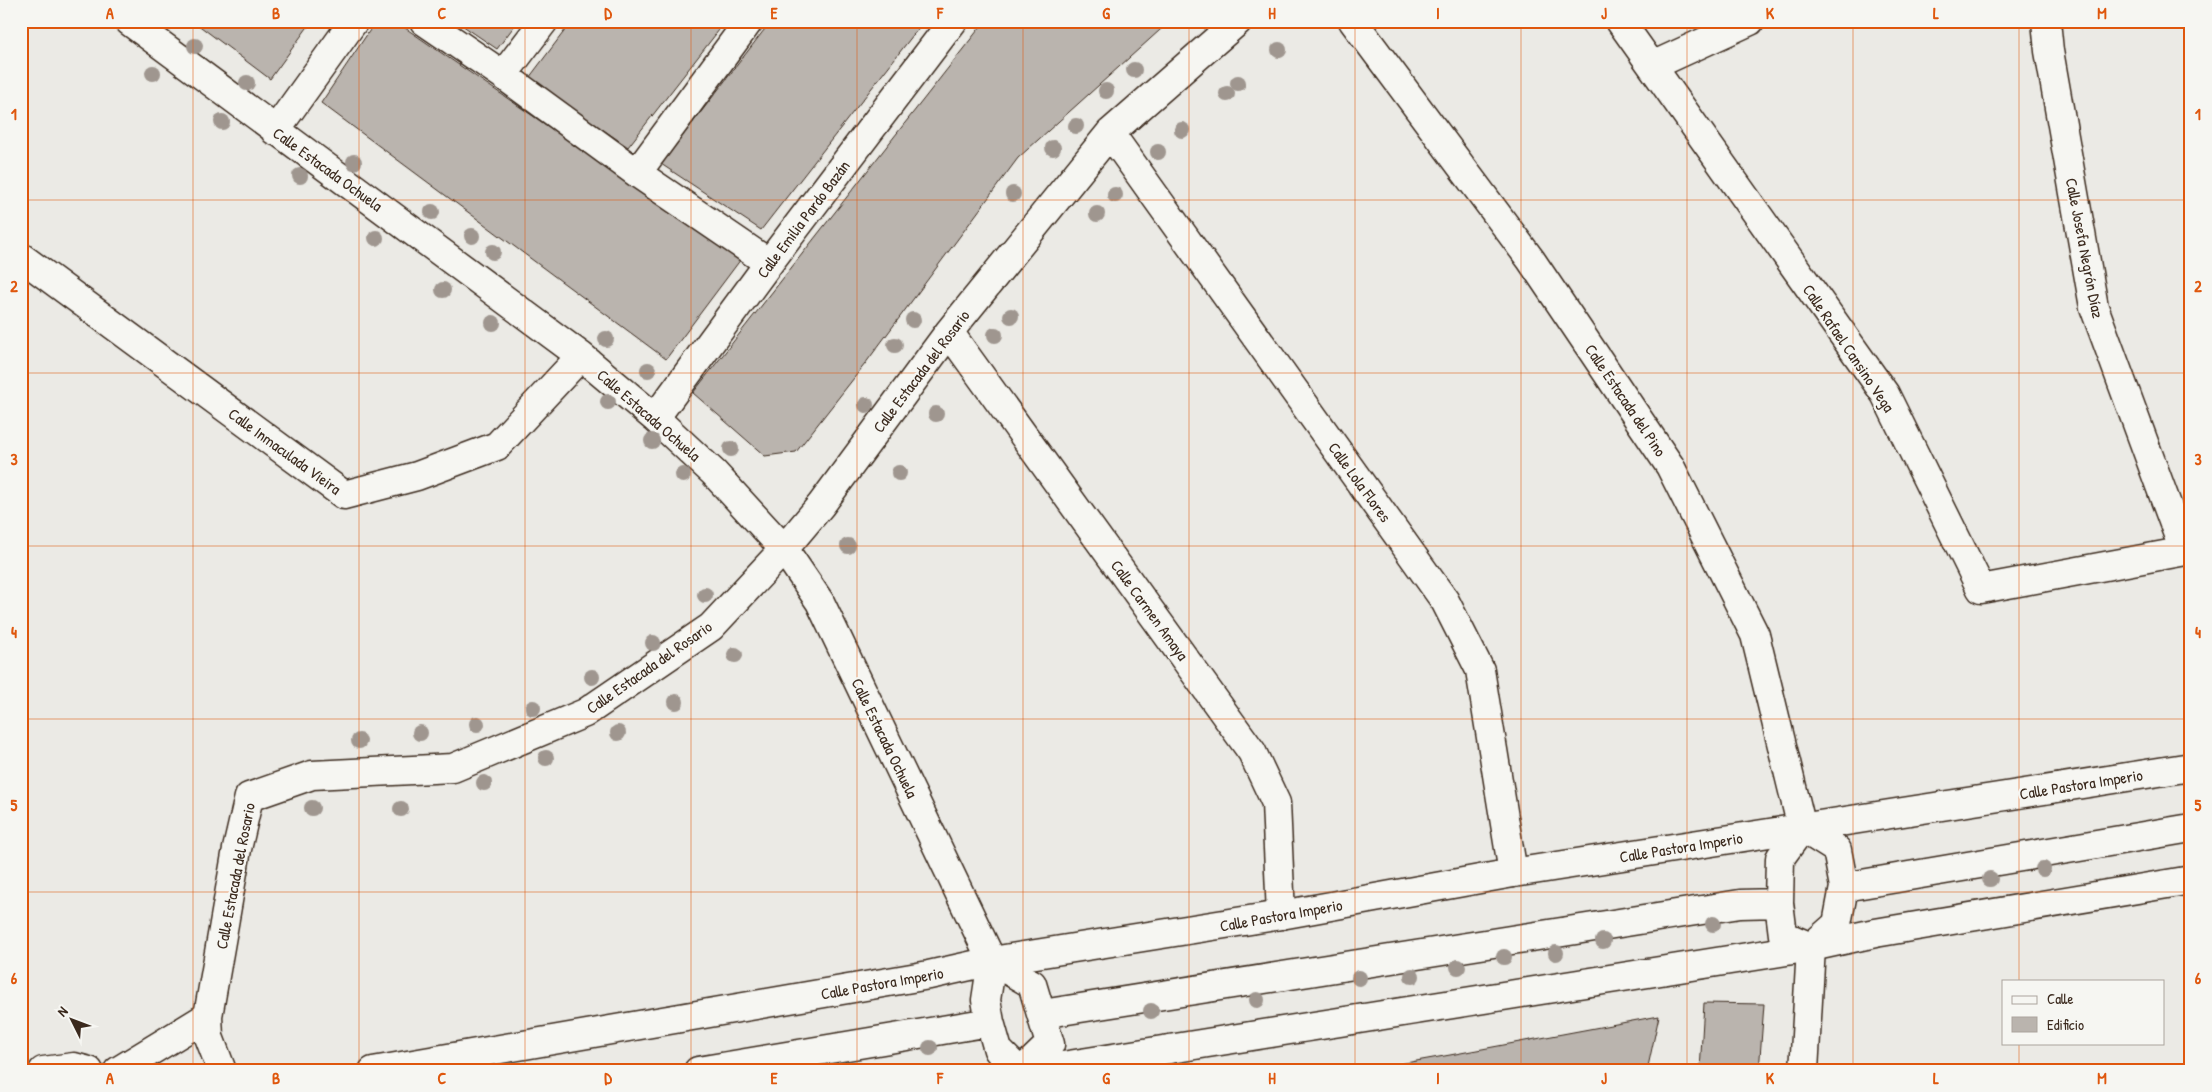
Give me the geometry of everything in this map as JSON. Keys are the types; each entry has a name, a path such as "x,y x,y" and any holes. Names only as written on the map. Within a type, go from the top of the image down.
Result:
{"street":[{"name":"Calle Estacada Ochuela","path":"129,21 581,356 655,418 714,473 784,550 820,602 992,961"},
{"path":"275,130 354,21"},
{"path":"424,21 637,173 769,263"},
{"path":"503,76 544,21"},
{"path":"637,173 749,21"},
{"name":"Calle Emilia Pardo Bazán","path":"655,418 769,263 953,21"},
{"name":"Calle Estacada del Rosario","path":"208,1016 237,849 249,797 312,775 453,768 585,713 711,626 784,550 821,505 948,332 1110,133 1238,21"},
{"name":"Calle Estacada del Pino","path":"1353,21 1530,260 1670,466 1755,635 1802,828"},
{"name":"Calle Rafael Cansino Vega","path":"1620,21 1885,394 1980,589 2188,551"},
{"path":"1652,66 1750,21"},
{"name":"Calle Josefa Negrón Díaz","path":"2046,21 2049,51 2094,307 2188,551"},
{"name":"Calle Lola Flores","path":"1110,133 1445,601 1480,670 1513,873"},
{"name":"Calle Inmaculada Vieira","path":"21,257 344,495 417,476 497,446 581,356"},
{"name":"Calle Carmen Amaya","path":"948,332 1252,752 1276,803 1281,915"},
{"name":"Calle Pastora Imperio","path":"373,1071 929,975 992,961 1281,915 1513,873 2191,767"},
{"path":"1804,1071 1811,947 1837,924 1844,887 1837,850 1802,828 1780,858 1779,904 1783,935 1811,947"},
{"path":"1844,887 2191,828"},
{"path":"1031,1071 1811,947 1875,933 2191,880"},
{"path":"1042,1014 1740,904 1779,904"},
{"path":"992,961 1032,984 1042,1014 1050,1044 1021,1071 998,1050 990,1022 986,1000 992,961"},
{"path":"118,1071 208,1016 209,1037 222,1071"},
{"path":"698,1071 990,1022"},
{"path":"43,1071 74,1067 88,1071"}],"building":[{"path":"193,21 312,21 270,79"},
{"path":"376,21 395,21 741,259 666,359 321,103"},
{"path":"456,21 518,21 497,49"},
{"path":"572,21 726,21 628,147 529,78"},
{"path":"771,21 924,21 761,230 661,164"},
{"path":"985,21 1170,21 1018,158 865,364 796,452 765,456 693,393"},
{"path":"1704,1003 1764,1004 1759,1071 1700,1071"},
{"path":"1659,1016 1647,1071 1360,1071 1450,1055"}]}
